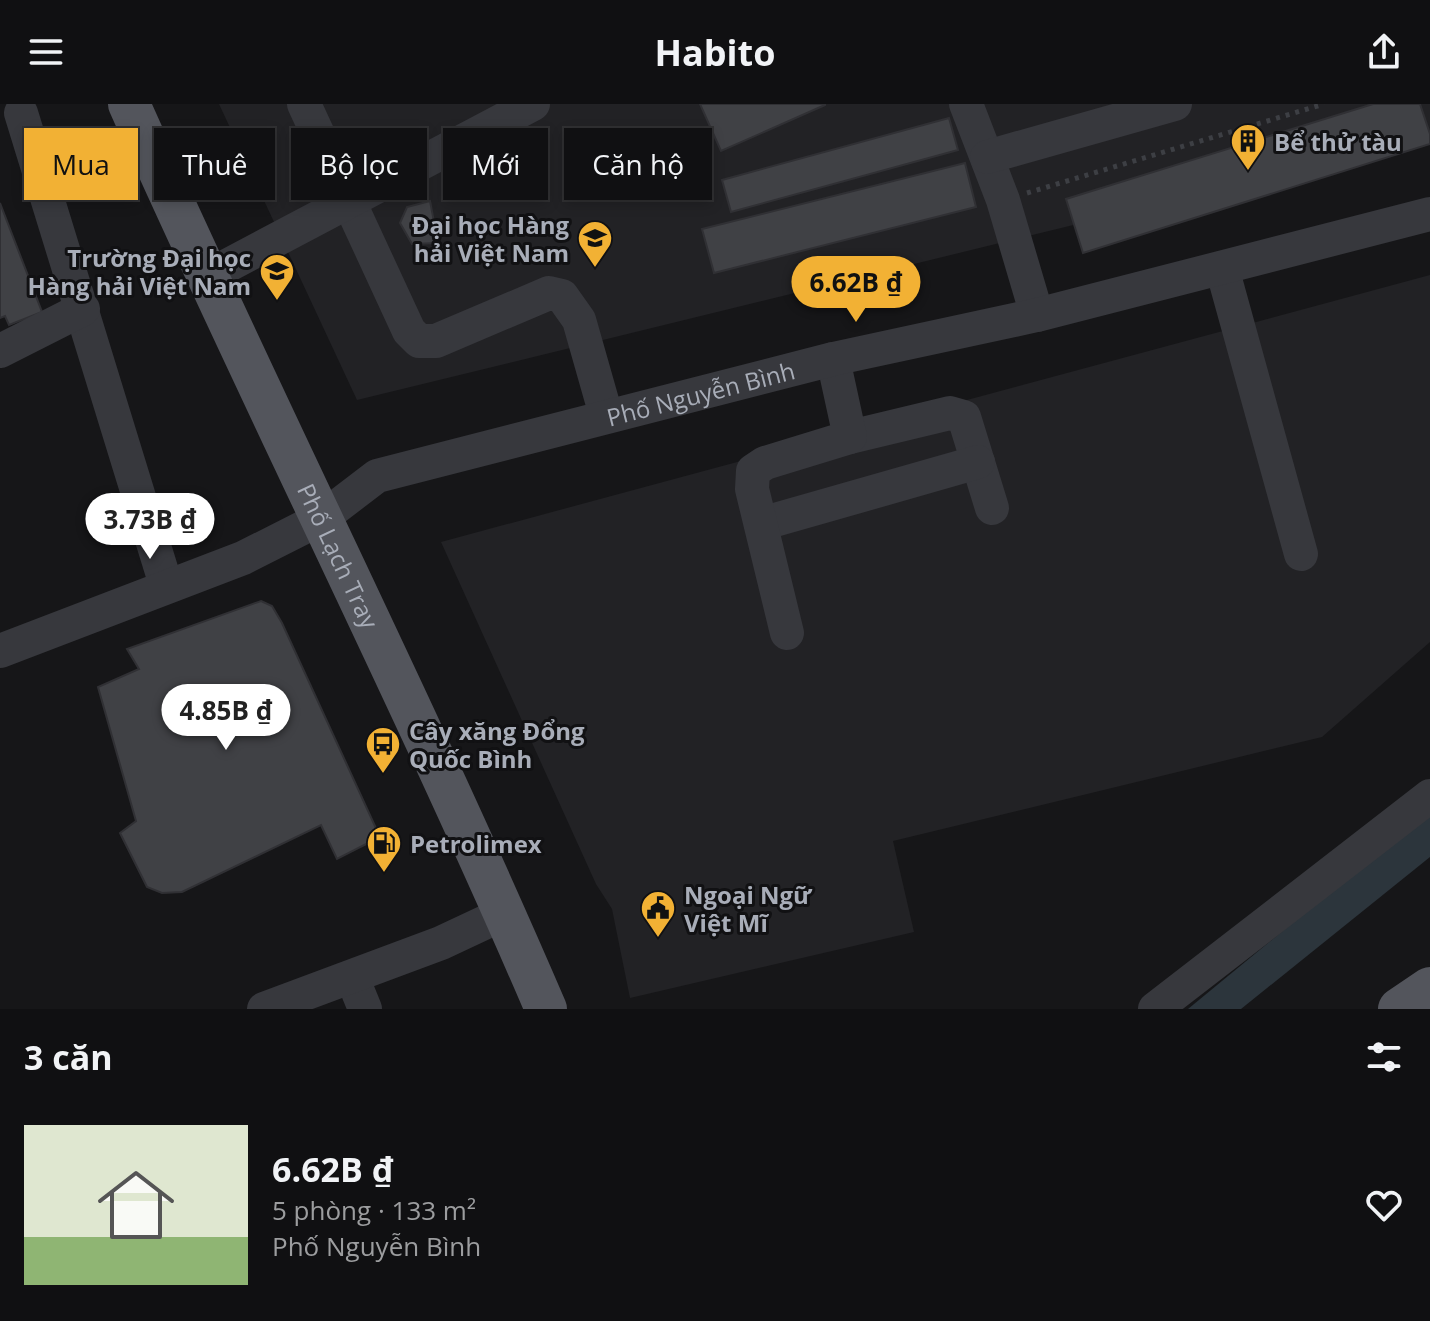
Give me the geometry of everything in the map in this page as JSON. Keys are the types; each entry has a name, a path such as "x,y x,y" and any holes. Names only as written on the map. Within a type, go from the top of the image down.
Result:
{"main road":[{"name":"Phố Lạch Tray","path":"129,104 206,277 322,518 505,913 546,1009"},
{"path":"1399,1009 1430,988"}],"street":[{"path":"304,104 409,331 419,341 436,341 549,293 562,296 579,320 606,415"},
{"path":"206,277 533,104"},
{"path":"966,104 1003,200 1037,315"},
{"path":"987,157 1175,104"},
{"path":"21,113 166,585"},
{"name":"Phố Nguyễn Bình","path":"0,651 243,558 322,518 377,476 606,415 833,359 1037,315 1430,214"},
{"path":"1222,268 1301,554"},
{"path":"0,351 83,309"},
{"path":"833,359 850,437"},
{"path":"787,633 752,489 753,471 765,463 850,437 950,413 964,417 992,508"},
{"path":"761,524 978,462"},
{"path":"1155,1009 1430,796"},
{"path":"264,1009 441,943 505,913"},
{"path":"352,977 365,1009"}],"path":[{"path":"1003,200 1324,104"}],"shaded area":[{"name":"Đại học Hàng hải Việt Nam","path":"219,104 1430,104 1430,138 357,400 264,200 275,200 275,128 230,128"},
{"path":"1430,275 1430,642 1322,737 893,841 914,932 630,998 612,909 596,884 441,542"},
{"path":"1430,816 1430,857 1241,1009 1188,1009 1336,887"}],"building":[{"path":"700,104 825,104 721,151"},
{"name":"Bể thử tàu","path":"1373,104 1420,104 1430,134 1430,144 1083,253 1066,199"},
{"path":"949,118 958,150 731,212 722,180"},
{"path":"965,163 976,207 714,273 702,229"},
{"path":"430,201 438,243 412,244 400,223 407,207"},
{"path":"0,203 42,312 9,325 5,316 0,318"},
{"path":"261,601 272,606 282,623 380,837 337,859 321,825 182,892 162,893 147,887 120,833 136,821 98,687 139,669 127,649"}],"place":[{"name":"Bể thử tàu","path":"1248,172"},
{"name":"Đại học Hàng hải Việt Nam","path":"595,269"},
{"name":"Trường Đại học Hàng hải Việt Nam","path":"277,302"},
{"name":"Cây xăng Đổng Quốc Bình","path":"383,775"},
{"name":"Petrolimex","path":"384,874"},
{"name":"Ngoại Ngữ Việt Mĩ","path":"658,939"}]}
